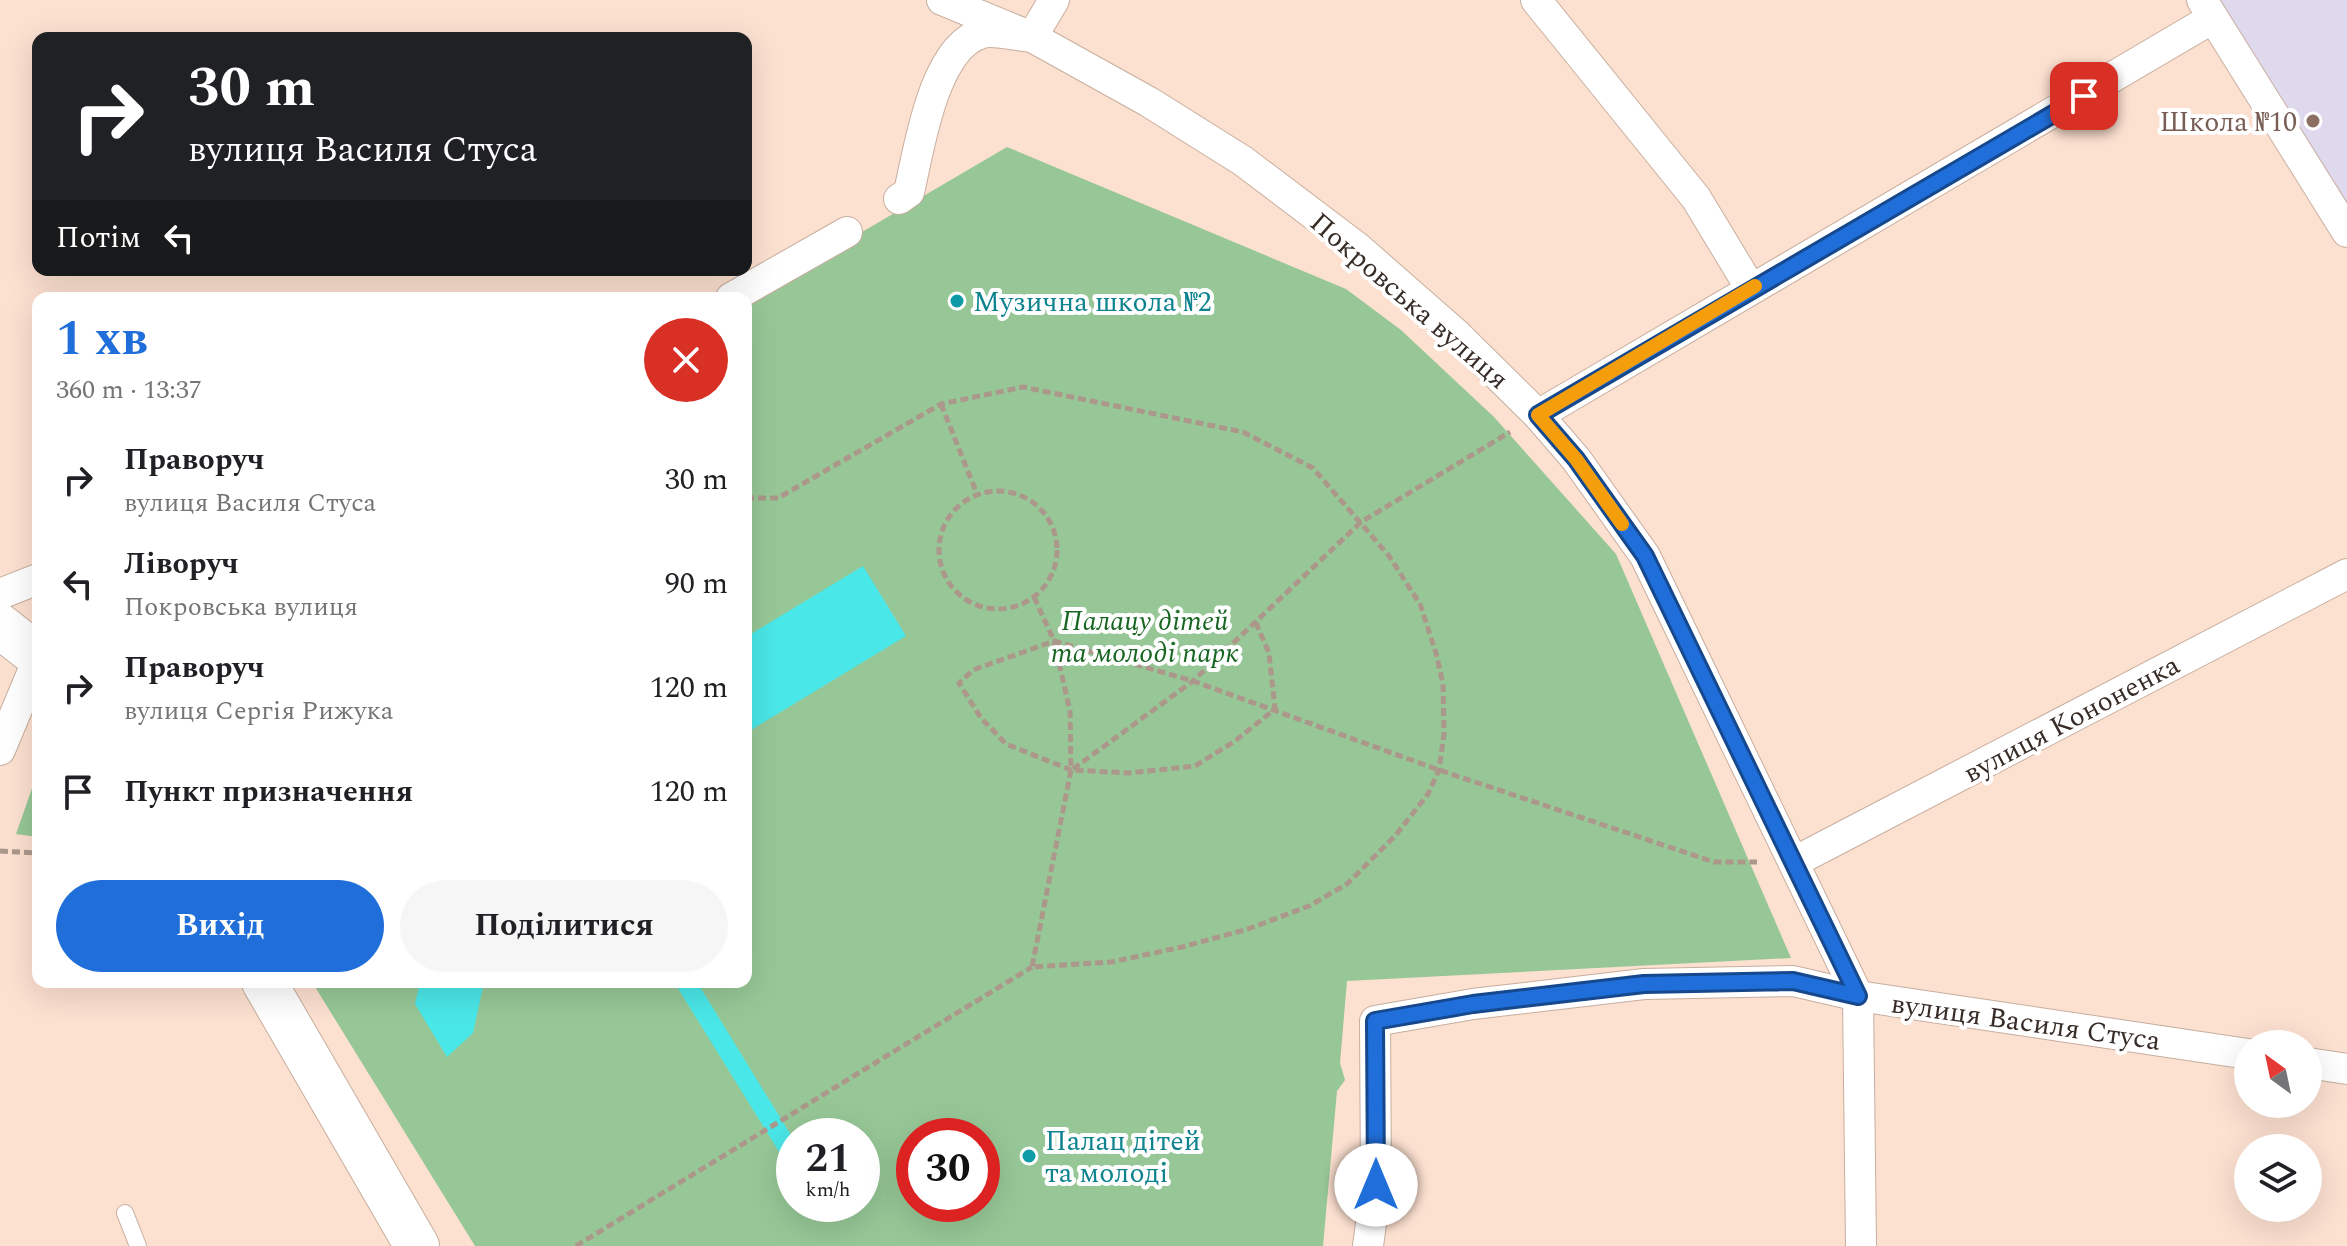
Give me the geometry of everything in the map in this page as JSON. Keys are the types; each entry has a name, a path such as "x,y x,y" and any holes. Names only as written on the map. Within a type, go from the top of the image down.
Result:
{"street":[{"name":"Покровська вулиця","path":"942,0 1032,37 1149,102 1254,170 1358,248 1455,333 1538,415 1576,459 1645,556 1858,996 1861,1246"},
{"path":"899,199 909,192 934,88 957,50 982,33 1032,37 1054,0"},
{"path":"1536,0 1696,198 1751,289"},
{"path":"1538,415 2058,111 2208,9 2346,228"},
{"path":"742,292 847,232"},
{"name":"вулиця Кононенка","path":"1794,862 2347,574"},
{"path":"0,594 32,581"},
{"path":"0,626 32,652"},
{"path":"0,750 32,672"},
{"name":"вулиця Василя Стуса","path":"1368,1246 1376,1185 1375,1021 1473,1004 1644,984 1793,981 1858,996 2234,1052"},
{"path":"267,988 417,1246"},
{"path":"2322,1065 2347,1069"}],"lane":[{"path":"125,1213 138,1246"}],"path":[{"path":"576,1246 1032,967 1111,962 1182,947 1248,929 1309,906 1347,884 1395,836 1428,794 1439,770 1444,734 1443,684 1420,604 1389,556 1313,468 1243,432 1023,387 941,404 778,498 752,498"},
{"path":"941,404 977,494"},
{"path":"1071,770 1193,681 1361,522 1538,415"},
{"path":"997,490 1017,493 1034,503 1048,517 1056,536 1057,556 1052,575 1041,591 1025,603 1006,609 987,608 969,602 954,590 943,574 938,555 940,536 947,518 960,504 977,494 997,490"},
{"path":"1032,967 1071,770 1070,711 1054,641 1034,597"},
{"path":"1255,621 1269,653 1275,709"},
{"path":"1275,709 1235,741 1195,766 1129,773 1071,770 1006,744 981,718 959,683 973,670 1054,641 1193,681 1275,709 1439,770 1714,862 1794,862"},
{"path":"0,851 32,853"}],"shaded area":[{"name":"Школа №10","path":"2202,0 2347,0 2347,225"}],"green space":[{"name":"Палацу дітей та молоді парк","path":"1007,147 1346,289 1401,330 1494,417 1616,554 1791,958 1347,981 1340,1063 1345,1080 1337,1091 1323,1246 475,1246 316,988 752,988 752,296"},
{"path":"32,788 32,836 16,834"}],"water":[{"path":"863,566 906,636 752,729 752,633"},
{"path":"419,988 483,988 473,1033 447,1057 415,1004"},
{"path":"678,988 701,988 780,1118 776,1118 776,1147"}],"slow traffic":[{"path":"1622,524 1576,459 1538,415 1755,286"}],"place":[{"name":"Школа №10","path":"2313,121"},
{"name":"Музична школа №2","path":"957,301"},
{"name":"Палац дітей та молоді","path":"1029,1156"}],"route":[{"path":"1376,1185 1375,1021 1473,1004 1644,984 1793,981 1858,996 1645,556 1576,459 1538,415 2084,96"}]}
